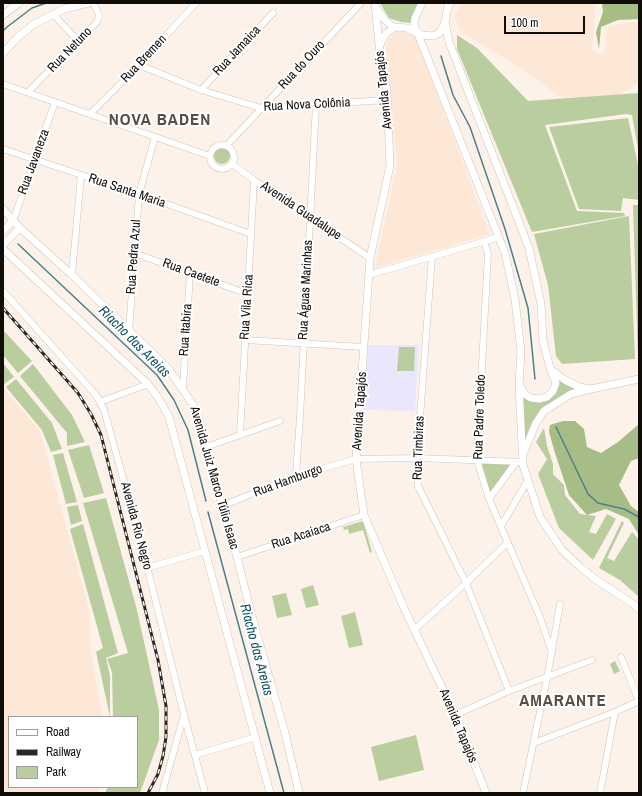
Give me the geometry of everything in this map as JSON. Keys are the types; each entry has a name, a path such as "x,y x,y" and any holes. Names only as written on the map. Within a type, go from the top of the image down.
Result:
{"main road":[{"path":"3,15 18,3"},
{"path":"3,53 18,36 53,14 64,9 89,3"},
{"path":"422,3 415,18 414,24 505,253 515,299 520,350 519,385 523,454"},
{"path":"375,4 384,19 395,27 406,28 428,36 433,36 440,33 445,22 450,3"},
{"name":"Avenida Tapajós","path":"375,4 380,54 387,100 390,166 370,258 356,458 364,515 455,715 486,793"},
{"path":"445,22 449,42 529,248 541,304 543,341 550,368 556,383 553,391 547,397 539,400 526,395 519,385"},
{"path":"380,54 381,42 388,32 395,27"},
{"name":"Avenida Juiz Marco Túlio Isaac","path":"3,209 20,228 72,275 168,368 196,408 285,734 299,793"},
{"path":"3,231 13,221"},
{"path":"3,245 20,228"},
{"name":"Avenida Juiz Marco Túlio Isaac","path":"3,249 148,384 159,398 169,417 270,793"},
{"path":"550,368 565,380 579,387 591,389"},
{"path":"639,378 571,394 544,411 536,423 519,462 528,480 540,517 562,550 595,579 639,609"}],"street":[{"name":"Rua Netuno","path":"28,92 97,22 99,16 93,3"},
{"name":"Rua Bremen","path":"90,114 139,65 196,3"},
{"name":"Rua do Ouro","path":"227,145 361,3"},
{"name":"Rua Jamaica","path":"201,90 273,13"},
{"path":"53,14 78,41"},
{"name":"Rua Nova Colônia","path":"139,65 201,90 261,108 387,100"},
{"path":"3,84 210,156"},
{"name":"Rua Javaneza","path":"13,221 55,102"},
{"name":"Rua Águas Marinhas","path":"296,476 316,104"},
{"name":"Rua Pedra Azul","path":"129,331 139,194 155,137"},
{"path":"223,144 227,145 234,153 235,157 232,164 226,169 218,169 212,164 210,156 211,152 216,146 223,144"},
{"name":"Rua Santa Maria","path":"3,149 139,194 251,234"},
{"name":"Avenida Guadalupe","path":"232,164 370,258"},
{"path":"72,275 81,175"},
{"name":"Rua Vila Rica","path":"240,435 254,180"},
{"path":"369,275 499,237"},
{"name":"Rua Padre Toledo","path":"484,242 488,253 477,460 489,499 539,615 552,652"},
{"name":"Rua Caetete","path":"134,253 248,294"},
{"name":"Rua Timbiras","path":"432,256 417,458 418,486 466,583 509,691"},
{"name":"Rua Itabira","path":"183,388 190,273"},
{"name":"Avenida Rio Negro","path":"3,290 96,394 106,417 147,568 184,715 162,793"},
{"path":"245,340 364,347"},
{"path":"100,402 148,384"},
{"path":"206,447 280,421"},
{"name":"Rua Hamburgo","path":"222,506 296,476 356,458 417,458 519,462"},
{"path":"489,499 519,462"},
{"path":"501,526 528,480"},
{"name":"Rua Acaiaca","path":"237,557 364,515"},
{"path":"415,629 466,583 507,543"},
{"path":"147,568 205,551"},
{"path":"523,793 547,678 560,604"},
{"path":"534,743 615,712 639,701 621,657"},
{"path":"455,715 509,691 592,660"},
{"path":"600,793 615,712"},
{"path":"184,715 206,793"},
{"path":"196,755 256,737"}],"shaded area":[{"path":"461,3 596,3 592,50 604,55 606,34 609,26 634,22 639,23 639,82 608,102 558,96 524,70 460,31 455,16"},
{"path":"401,30 415,36 490,234 375,268 397,162 386,48 388,39"},
{"path":"368,345 419,345 415,411 364,410"},
{"path":"3,388 40,431 89,610 91,651 102,716 8,716 8,788 99,788 98,793 3,793"}],"green space":[{"path":"380,3 418,3 411,23 401,22 389,18"},
{"path":"602,3 639,3 639,19 618,20 601,27 599,49 596,32 603,12"},
{"path":"457,35 477,48 528,101 639,93 639,154 632,115 626,114 545,125 577,211 624,213 625,216 532,232 457,49"},
{"path":"628,118 639,170 639,200 623,198 621,211 579,209 549,127"},
{"path":"222,148 228,150 230,156 228,162 222,164 216,162 214,156 216,150"},
{"path":"633,205 639,205 638,360"},
{"path":"629,216 635,359 562,364 556,356 548,285 534,234"},
{"path":"3,330 32,361 18,373 3,355"},
{"path":"399,347 415,347 414,371 397,371"},
{"path":"3,363 14,377 4,384 3,383"},
{"path":"33,364 72,415 85,442 67,446 67,433 20,376"},
{"path":"16,379 52,423 62,449 51,452 42,430 6,387"},
{"path":"558,381 581,389 564,394 551,402 541,411 531,424 525,439 522,396 538,402"},
{"path":"563,421 575,421 584,429 587,447 601,453 618,442 639,424 639,458 631,461 619,485 631,506 639,512 639,535 629,519 606,509 587,515 569,495 549,432 550,425"},
{"path":"544,428 547,446 553,464 553,474 564,485 565,495 580,514 596,516 589,532 596,534 607,514 616,519 593,560 559,528 538,474 547,459 536,442"},
{"path":"89,445 104,493 84,498 68,450"},
{"path":"63,453 77,502 66,504 53,455"},
{"path":"479,462 513,463 490,494"},
{"path":"106,498 137,610 159,710 159,740 140,793 105,793 108,788 138,788 138,716 113,716 112,672 107,659 128,653 83,503"},
{"path":"78,505 82,521 71,525 67,507"},
{"path":"363,521 372,552 370,553 363,530 349,534 348,529 344,530 343,527"},
{"path":"622,521 624,523 607,558 614,561 632,532 635,535 639,540 639,597 620,580 599,568"},
{"path":"83,524 118,653 106,658 110,676 110,716 96,652 103,648 70,529"},
{"path":"313,585 319,605 306,608 301,589"},
{"path":"286,593 292,615 277,618 272,596"},
{"path":"355,612 363,645 349,648 341,616"},
{"path":"615,661 620,671 614,674 610,664"},
{"path":"416,735 424,770 379,781 371,747"}],"waterway":[{"name":"Riacho das Areias","path":"3,31 32,8 46,3"},
{"path":"441,56 453,95 470,127 505,229 528,308 535,379"},
{"name":"Riacho das Areias","path":"18,244 157,375 174,400 188,430 206,501"},
{"path":"556,427 588,494 598,503 624,509 639,517"},
{"name":"Riacho das Areias","path":"208,512 284,793"}],"railway":[{"path":"3,308 78,393 91,414 101,435 158,660 166,706 166,737 163,756 158,774 148,793"}],"district":[{"name":"NOVA BADEN","path":"160,120"},
{"name":"AMARANTE","path":"563,701"}]}
